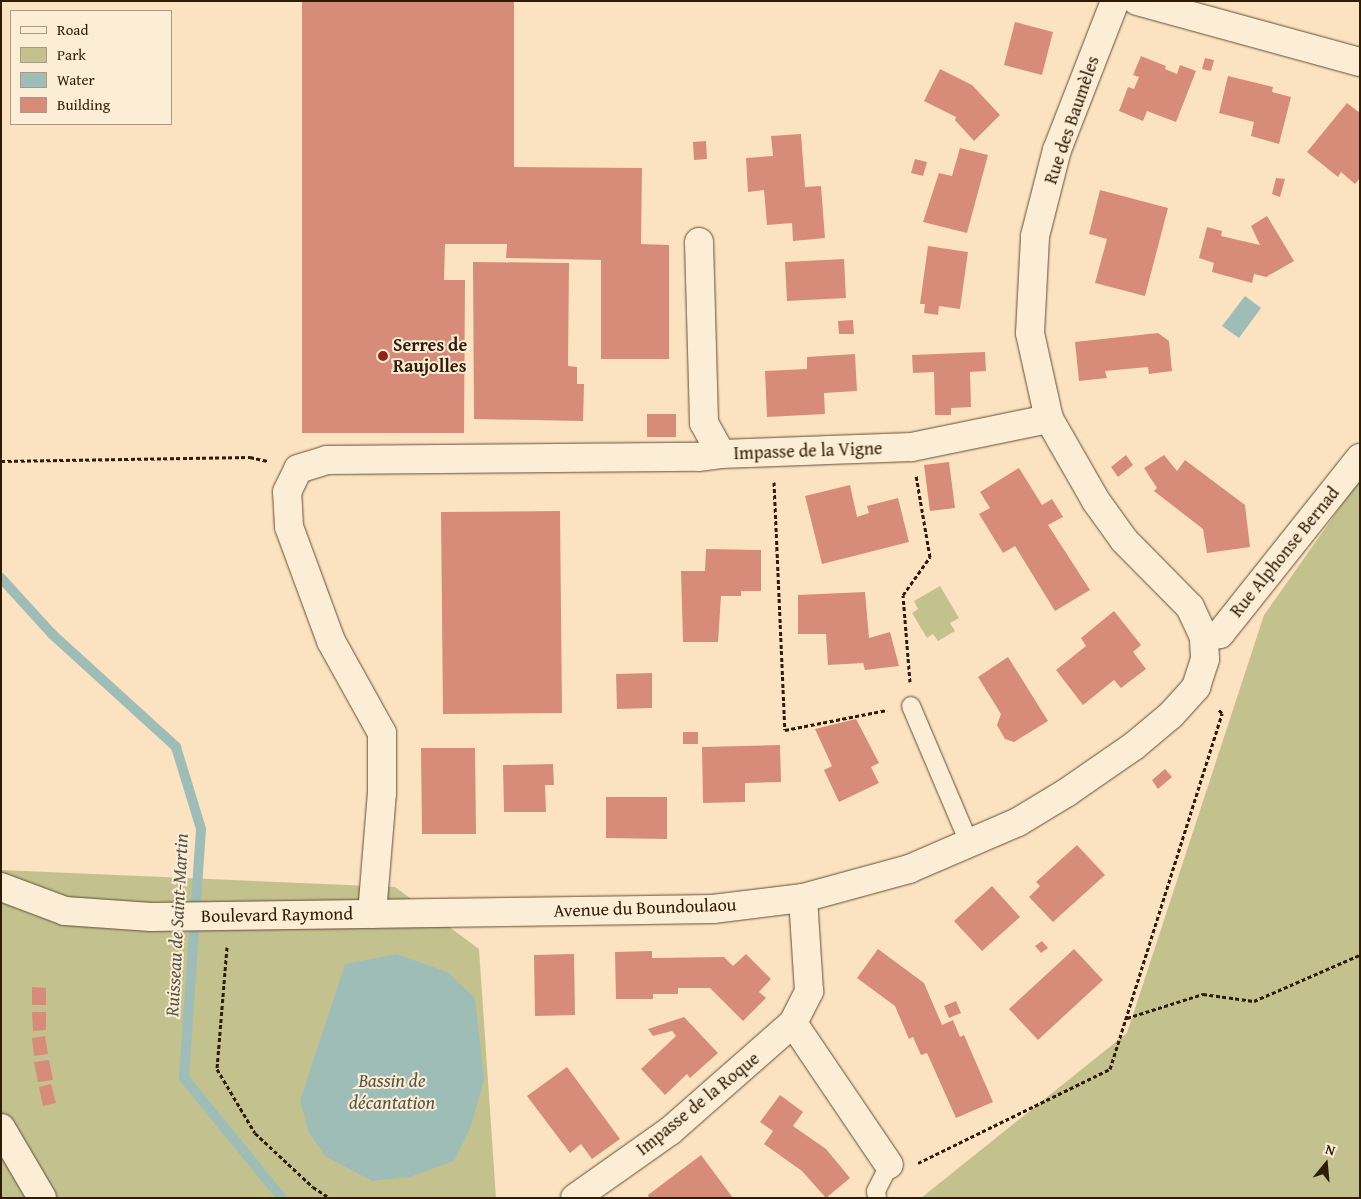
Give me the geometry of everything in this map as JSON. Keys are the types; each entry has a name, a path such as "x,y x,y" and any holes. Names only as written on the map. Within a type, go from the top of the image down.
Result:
{"street":[{"name":"Rue des Baumèles","path":"1115,1 1057,150 1035,236 1030,333 1049,419 1096,501 1124,540 1190,607 1204,636"},
{"path":"1137,1 1360,62"},
{"name":"Impasse de la Vigne","path":"699,242 704,423 721,454 773,454 912,448 1049,419"},
{"path":"372,914 382,793 382,733 331,641 289,527 287,492 298,469 327,460 698,457 721,454"},
{"name":"Rue Alphonse Bernad","path":"1204,636 1220,634 1360,458"},
{"name":"Avenue du Boundoulaou","path":"372,914 713,909 803,898 910,870 970,845 1018,822 1102,770 1172,715 1196,687 1205,659 1204,636"},
{"name":"Boulevard Raymond","path":"4,893 65,911 151,917 372,914"},
{"name":"Impasse de la Roque","path":"575,1198 670,1131 793,1023 809,991 803,898"},
{"path":"793,1023 889,1165"},
{"path":"1,1128 42,1198"}],"lane":[{"path":"911,706 970,845"},
{"path":"877,1198 876,1191 889,1165"}],"path":[{"path":"773,454 785,730 911,706 903,595 930,557 912,448"},
{"path":"1,461 250,457 298,469"},
{"path":"889,1165 916,1164 1110,1070 1222,713 1196,687"},
{"path":"231,916 222,978 217,1069 256,1134 313,1187 330,1198"},
{"path":"1126,1018 1203,994 1254,1001 1360,955"}],"green space":[{"path":"1360,479 1360,1198 921,1198 1127,1033 1264,615"},
{"path":"940,586 959,618 950,623 955,631 938,641 933,634 927,638 912,613 918,609 914,601"},
{"path":"1,870 395,887 479,949 496,1198 1,1198"}],"water":[{"path":"1245,296 1261,308 1239,338 1222,326"},
{"name":"Bassin de décantation","path":"397,954 447,972 475,998 484,1080 470,1129 454,1161 410,1177 372,1181 325,1156 309,1133 300,1101 345,964"}],"building":[{"path":"302,1 514,1 514,167 642,168 641,244 669,245 669,359 601,359 601,260 506,258 507,244 445,244 444,280 465,280 464,433 302,433"},
{"path":"1015,22 1053,32 1042,75 1004,65"},
{"path":"1141,56 1166,66 1165,69 1177,74 1180,65 1196,71 1176,122 1147,111 1143,121 1119,111 1128,87 1134,89 1139,77 1133,75"},
{"path":"1205,58 1214,60 1211,71 1202,69"},
{"path":"940,69 972,85 1000,115 974,141 955,120 956,117 924,101"},
{"path":"1228,76 1273,87 1272,92 1291,97 1279,144 1251,136 1254,122 1219,113"},
{"path":"1347,103 1360,113 1360,178 1355,184 1341,172 1338,177 1307,152"},
{"path":"801,134 805,187 821,186 825,238 793,241 792,223 767,225 764,190 748,192 746,158 773,156 771,136"},
{"path":"706,141 707,159 694,160 693,142"},
{"path":"960,148 988,155 967,233 923,222 939,173 952,176"},
{"path":"915,159 927,162 923,176 911,173"},
{"path":"1276,178 1285,179 1280,197 1272,194"},
{"path":"1100,190 1168,208 1145,296 1095,283 1107,239 1089,234"},
{"path":"1267,216 1294,261 1266,277 1254,274 1252,283 1212,272 1214,263 1199,258 1207,227 1222,231 1221,236 1260,245 1251,226"},
{"path":"928,246 968,252 960,309 939,306 938,315 924,313 925,304 920,304"},
{"path":"844,259 846,298 787,301 785,262"},
{"path":"473,262 569,263 568,366 577,367 577,384 584,384 583,421 474,419"},
{"path":"853,320 854,334 839,334 838,321"},
{"path":"1158,333 1169,341 1172,371 1149,374 1148,367 1105,371 1107,378 1079,381 1075,342"},
{"path":"985,352 986,371 970,372 971,407 951,408 951,415 935,415 934,372 913,373 912,355"},
{"path":"855,354 857,391 824,393 825,414 767,417 765,371 807,369 807,357"},
{"path":"647,414 676,414 676,437 647,437"},
{"path":"1126,455 1133,465 1118,477 1111,467"},
{"path":"1164,455 1177,471 1185,460 1245,505 1250,547 1207,553 1203,529 1154,491 1157,488 1144,468"},
{"path":"949,462 955,508 930,511 924,465"},
{"path":"1019,468 1042,505 1052,499 1063,517 1048,525 1090,590 1055,611 1015,546 1003,553 979,514 990,508 980,492"},
{"path":"850,485 857,517 869,513 867,506 898,498 909,542 822,564 805,496"},
{"path":"560,511 562,713 443,714 441,512"},
{"path":"706,549 761,550 761,591 741,591 741,596 721,596 718,642 683,642 681,571 705,571"},
{"path":"865,592 869,638 890,632 899,666 865,670 863,663 828,665 826,634 798,634 798,595"},
{"path":"1114,611 1141,645 1133,652 1146,669 1121,688 1114,680 1083,705 1056,670 1086,646 1081,638"},
{"path":"1008,657 1048,721 1014,742 1005,739 997,725 1001,714 978,677"},
{"path":"652,673 652,708 617,709 616,674"},
{"path":"856,719 879,763 871,767 879,783 839,802 824,770 832,766 815,729"},
{"path":"683,732 698,732 698,744 683,744"},
{"path":"780,745 781,782 745,783 745,802 703,803 702,747"},
{"path":"421,748 475,748 476,834 422,834"},
{"path":"553,764 554,785 545,785 546,812 504,812 503,765"},
{"path":"1165,769 1172,777 1158,789 1152,780"},
{"path":"606,797 667,797 667,839 606,838"},
{"path":"1077,845 1105,875 1053,922 1029,897 1040,886 1036,882"},
{"path":"992,886 1020,917 982,951 954,921"},
{"path":"1042,941 1048,948 1041,953 1035,946"},
{"path":"878,949 924,983 942,1025 953,1020 960,1037 964,1035 993,1102 956,1118 927,1053 921,1055 913,1037 909,1039 895,1006 857,978"},
{"path":"1074,949 1103,980 1038,1040 1009,1009"},
{"path":"652,951 652,958 724,957 733,966 746,954 771,979 759,992 766,998 743,1021 710,988 678,988 678,994 653,994 653,999 616,999 615,952"},
{"path":"574,954 575,1015 535,1016 534,955"},
{"path":"32,987 46,988 46,1005 32,1005"},
{"path":"956,1001 961,1013 949,1018 944,1006"},
{"path":"32,1012 46,1012 46,1030 33,1031"},
{"path":"684,1017 718,1053 690,1078 687,1074 665,1095 641,1069 676,1036 672,1031 653,1036 648,1029"},
{"path":"45,1036 48,1054 34,1056 32,1038"},
{"path":"49,1060 53,1080 38,1082 34,1062"},
{"path":"567,1067 620,1139 592,1159 581,1144 570,1153 527,1096"},
{"path":"51,1084 56,1103 43,1106 39,1087"},
{"path":"780,1095 803,1112 793,1126 826,1149 850,1178 826,1198 802,1171 764,1144 773,1131 760,1122"},
{"path":"701,1155 733,1198 649,1198 648,1195"}],"waterway":[{"name":"Ruisseau de Saint-Martin","path":"1,578 52,634 176,747 201,829 184,1078 282,1198"}],"place":[{"name":"Serres de Raujolles","path":"383,356"}]}
